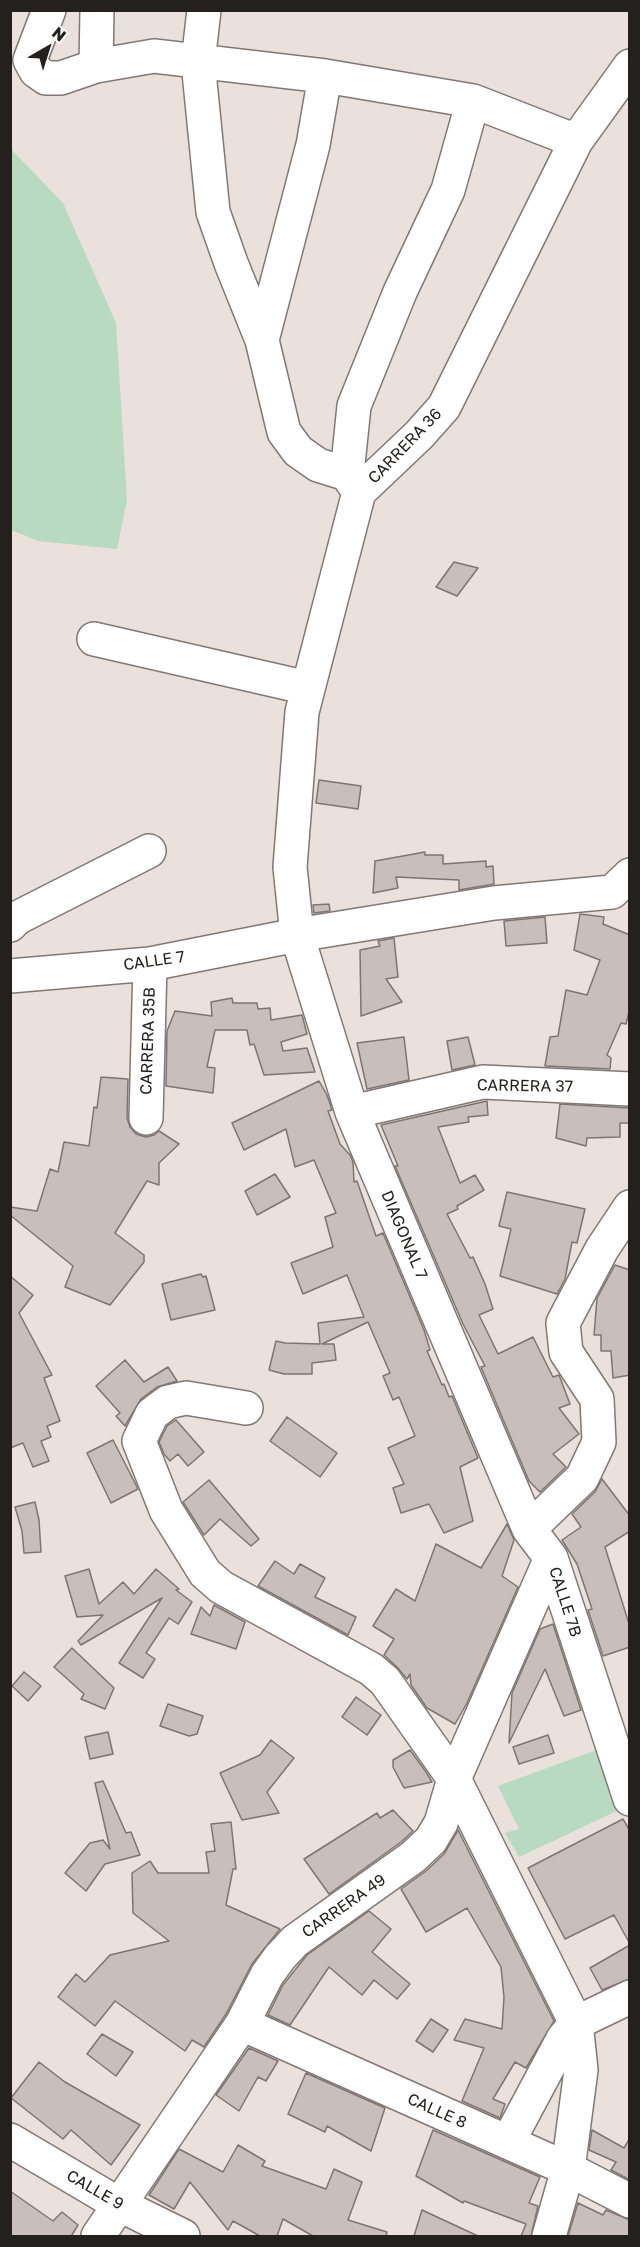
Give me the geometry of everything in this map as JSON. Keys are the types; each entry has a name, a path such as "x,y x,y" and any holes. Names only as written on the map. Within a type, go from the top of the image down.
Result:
{"street":[{"path":"49,10 30,60 36,71 46,78 61,78 96,66 154,56 325,76 473,101 576,141"},
{"path":"96,66 97,10"},
{"path":"204,10 198,62 213,212 262,340 284,432 298,451 318,465 353,483 354,406 400,292 448,190 473,101"},
{"name":"CARRERA 36","path":"297,935 290,867 302,711 353,483 419,435 444,407 576,141 630,66"},
{"path":"262,340 313,145 325,76"},
{"path":"94,639 308,688"},
{"path":"10,925 17,918 149,851"},
{"name":"CALLE 7","path":"10,976 150,964 297,935 494,903 612,892 630,875"},
{"name":"DIAGONAL 7","path":"297,935 352,1112 528,1528"},
{"name":"CARRERA 35B","path":"146,1118 150,964"},
{"name":"CARRERA 37","path":"352,1112 483,1082 630,1089"},
{"path":"528,1528 582,1478 599,1442 597,1399 566,1352 563,1323 602,1249 630,1207"},
{"path":"246,1408 186,1398 168,1402 152,1414 139,1441 166,1510 205,1573 221,1587 371,1669 386,1681 454,1779 576,2023 581,2070 568,2169 549,2236"},
{"name":"CALLE 7B","path":"528,1528 551,1558 630,1799"},
{"name":"CARRERA 49","path":"98,2236 242,2024 267,1975 295,1941 413,1857 431,1840 441,1823 454,1779 551,1558"},
{"path":"508,2142 563,2039 576,2023 630,1997"},
{"name":"CALLE 8","path":"242,2024 568,2169 630,2201"},
{"name":"CALLE 9","path":"10,2140 120,2205 183,2236"}],"green space":[{"path":"10,148 63,203 116,323 127,500 117,549 38,541 11,530"},
{"path":"599,1749 621,1809 519,1857 505,1833 519,1829 498,1786"}],"building":[{"path":"454,562 478,568 457,596 436,587"},
{"path":"319,780 361,786 358,809 316,803"},
{"path":"425,852 425,855 443,855 443,864 486,861 486,867 493,866 494,884 459,890 459,880 396,877 398,888 373,893 375,861"},
{"path":"329,904 330,911 314,913 313,905"},
{"path":"580,914 604,917 603,924 630,935 630,1008 626,1024 621,1023 607,1055 611,1058 610,1069 545,1066 550,1037 558,1036 566,990 587,995 600,960 574,950"},
{"path":"545,917 547,943 506,946 504,921"},
{"path":"394,938 398,977 386,979 402,1002 361,1016 360,950 380,946 378,941"},
{"path":"232,998 233,1003 257,1003 258,1009 270,1008 271,1020 302,1015 307,1034 281,1042 283,1051 307,1048 315,1072 264,1075 254,1044 250,1045 247,1030 215,1030 207,1067 215,1068 213,1093 166,1086 167,1031 175,1011 212,1016 211,1002"},
{"path":"404,1037 409,1080 367,1089 357,1043"},
{"path":"468,1037 475,1065 452,1070 447,1041"},
{"path":"101,1077 128,1079 127,1118 136,1134 146,1137 159,1131 179,1144 159,1163 159,1185 147,1181 115,1233 144,1255 144,1262 110,1305 65,1287 73,1266 10,1215 10,1207 37,1211 50,1169 58,1172 64,1142 89,1146"},
{"path":"319,1081 332,1110 328,1111 340,1144 353,1162 354,1182 357,1181 376,1236 383,1233 424,1330 430,1350 427,1351 442,1385 444,1384 449,1397 452,1396 478,1458 460,1467 473,1521 444,1533 429,1504 401,1513 393,1488 404,1484 388,1448 415,1436 399,1397 393,1400 383,1376 390,1373 368,1322 322,1344 334,1344 336,1360 312,1363 312,1374 284,1374 269,1370 276,1341 320,1344 318,1323 364,1317 347,1275 303,1294 291,1263 333,1247 325,1217 336,1213 314,1160 295,1167 286,1129 244,1150 232,1123"},
{"path":"487,1101 488,1115 468,1117 469,1122 438,1127 460,1183 475,1175 484,1190 447,1214 470,1258 473,1257 485,1284 493,1309 479,1315 498,1354 533,1337 553,1377 559,1375 570,1404 559,1408 579,1434 553,1454 566,1467 540,1492 529,1481 481,1367 485,1366 463,1324 395,1166 398,1166 381,1125"},
{"path":"560,1104 630,1108 630,1123 620,1123 620,1137 587,1138 586,1146 556,1138"},
{"path":"275,1174 290,1197 257,1215 245,1191"},
{"path":"507,1192 585,1209 577,1243 572,1242 565,1279 557,1294 500,1276 511,1229 499,1226"},
{"path":"615,1265 630,1270 630,1375 613,1378 611,1351 601,1351 601,1335 594,1335 597,1298"},
{"path":"201,1274 203,1277 206,1276 215,1310 171,1320 162,1284"},
{"path":"10,1276 33,1295 19,1313 52,1375 44,1378 60,1421 47,1426 51,1437 41,1441 49,1461 33,1467 23,1443 10,1448"},
{"path":"125,1360 144,1382 168,1367 177,1381 157,1387 141,1399 125,1426 116,1416 120,1413 96,1386"},
{"path":"287,1417 337,1453 320,1477 270,1441"},
{"path":"176,1420 204,1452 188,1466 178,1454 170,1461 159,1442 167,1426"},
{"path":"113,1440 138,1489 111,1503 87,1453"},
{"path":"602,1479 630,1516 630,1531 605,1547 630,1627 630,1647 603,1656 588,1610 592,1609 577,1564 562,1540 581,1527 572,1514 595,1492"},
{"path":"209,1480 259,1539 251,1546 220,1519 204,1535 183,1502"},
{"path":"35,1502 39,1520 41,1552 24,1553 22,1531 15,1507"},
{"path":"507,1524 514,1540 502,1576 518,1587 467,1703 455,1724 427,1708 411,1685 410,1674 407,1679 384,1655 394,1639 373,1626 396,1589 415,1601 436,1544 481,1568"},
{"path":"275,1561 294,1574 300,1564 325,1578 315,1597 356,1617 348,1635 258,1586"},
{"path":"89,1569 99,1604 123,1582 134,1594 156,1569 179,1589 176,1590 192,1602 178,1624 169,1618 146,1653 155,1659 143,1678 119,1663 162,1598 81,1645 78,1641 103,1615 77,1617 65,1576"},
{"path":"214,1605 245,1622 236,1649 191,1634 201,1607 210,1616"},
{"path":"553,1624 581,1710 564,1716 545,1669 509,1743 512,1693 540,1629"},
{"path":"72,1648 114,1688 105,1709 81,1699 84,1694 54,1667"},
{"path":"24,1672 41,1686 28,1701 12,1686"},
{"path":"356,1697 381,1715 367,1735 342,1717"},
{"path":"168,1704 203,1716 197,1734 189,1736 160,1726"},
{"path":"108,1732 113,1754 90,1759 85,1737"},
{"path":"548,1735 554,1753 519,1764 513,1747"},
{"path":"271,1740 294,1758 267,1792 279,1813 242,1820 220,1773 260,1755"},
{"path":"410,1750 432,1782 404,1788 393,1767 393,1760"},
{"path":"103,1781 126,1833 131,1832 140,1855 105,1864 86,1891 65,1873 90,1843 103,1840 110,1849 95,1783"},
{"path":"393,1810 413,1831 329,1894 304,1859 377,1813 380,1818"},
{"path":"623,1819 630,1831 630,1944 614,1915 565,1939 528,1868"},
{"path":"231,1822 236,1869 233,1869 226,1905 280,1929 252,1964 226,2014 204,2047 192,2040 185,2051 115,2001 95,2026 58,1997 76,1974 85,1982 110,1955 169,1941 133,1913 132,1873 150,1861 158,1873 209,1873 206,1852 215,1851 211,1824"},
{"path":"458,1830 554,2021 526,2068 515,2062 493,2099 505,2104 500,2118 462,2101 484,2048 454,2040 465,2019 502,2029 504,1997 501,1967 467,1908 426,1932 401,1889 426,1871 444,1854"},
{"path":"369,1911 391,1929 372,1952 410,1984 397,1999 374,1980 362,1995 329,1967 290,2025 268,2015 283,1985 307,1955"},
{"path":"630,1945 630,1979 602,1990 590,1968"},
{"path":"431,2019 448,2030 433,2052 416,2041"},
{"path":"102,2034 133,2052 116,2076 87,2054"},
{"path":"249,2048 278,2061 266,2081 258,2077 239,2111 216,2095"},
{"path":"39,2062 65,2082 140,2125 111,2165 71,2130 63,2139 11,2098"},
{"path":"306,2073 385,2108 371,2151 327,2126 325,2132 288,2114"},
{"path":"433,2130 540,2177 529,2203 538,2206 531,2236 521,2236 526,2224 464,2201 463,2203 416,2176"},
{"path":"592,2130 624,2148 630,2138 630,2180 611,2170 616,2162 589,2150"},
{"path":"238,2145 265,2161 262,2166 326,2189 334,2169 362,2182 348,2220 387,2232 386,2236 313,2236 283,2219 277,2236 260,2236 233,2221 228,2230 190,2182 174,2209 149,2195 179,2149 223,2172"},
{"path":"10,2191 53,2221 62,2212 78,2225 72,2235 75,2236 10,2236"},
{"path":"578,2203 603,2215 606,2210 630,2220 630,2236 568,2236"},
{"path":"422,2210 478,2236 414,2236"}]}
